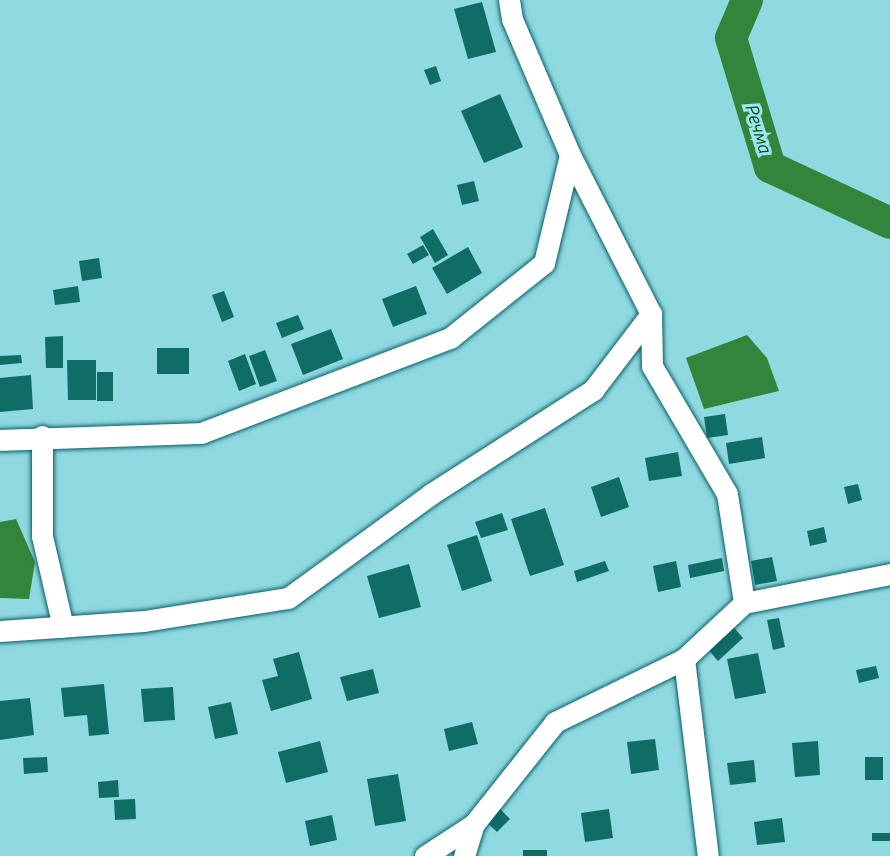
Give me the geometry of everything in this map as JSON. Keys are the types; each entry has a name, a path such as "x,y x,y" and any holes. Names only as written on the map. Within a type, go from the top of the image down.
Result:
{"street":[{"path":"509,0 512,19 570,155 651,315 652,366 727,494 744,603"},
{"path":"0,440 42,436 201,433 450,338 544,263 570,155"},
{"path":"0,631 144,621 288,598 431,494 593,390 651,315"},
{"path":"42,436 42,536 63,627"},
{"path":"425,856 474,824 555,722 684,659 744,603 890,574"},
{"path":"684,659 708,856"},
{"path":"464,856 474,824"}],"shaded area":[{"path":"747,335 767,358 779,391 704,409 686,358"},
{"path":"16,519 35,562 29,599 0,598 0,522"}],"building":[{"path":"482,2 496,52 468,59 454,9"},
{"path":"436,66 441,81 430,85 424,70"},
{"path":"500,94 523,147 484,163 461,111"},
{"path":"474,181 479,201 462,205 457,185"},
{"path":"433,229 448,255 435,263 420,237"},
{"path":"423,245 429,255 413,264 407,254"},
{"path":"468,247 482,273 447,294 432,268"},
{"path":"99,258 102,278 82,281 79,261"},
{"path":"78,286 80,302 55,305 53,290"},
{"path":"416,286 427,314 393,327 382,299"},
{"path":"224,291 234,317 222,322 212,295"},
{"path":"298,315 304,329 282,338 276,323"},
{"path":"331,329 343,359 303,375 291,344"},
{"path":"63,336 63,368 46,368 45,337"},
{"path":"157,348 189,348 189,374 157,374"},
{"path":"265,350 277,381 260,387 249,356"},
{"path":"245,354 256,384 239,391 228,361"},
{"path":"21,355 22,363 0,365 0,356"},
{"path":"67,360 96,360 96,400 68,400"},
{"path":"97,372 113,372 113,401 97,401"},
{"path":"31,375 33,409 0,412 0,378"},
{"path":"725,414 728,435 707,438 704,417"},
{"path":"762,437 765,458 729,464 726,443"},
{"path":"678,452 682,476 649,481 645,458"},
{"path":"619,477 629,507 601,517 591,487"},
{"path":"858,484 862,500 848,504 844,487"},
{"path":"545,508 564,565 530,576 511,519"},
{"path":"502,513 508,530 481,538 475,522"},
{"path":"824,527 827,542 810,546 807,531"},
{"path":"477,535 492,581 462,591 447,545"},
{"path":"772,557 777,581 755,585 751,561"},
{"path":"722,558 724,571 690,578 688,565"},
{"path":"605,561 609,571 577,582 574,571"},
{"path":"676,561 681,587 658,592 653,566"},
{"path":"409,564 421,607 379,618 367,576"},
{"path":"779,618 785,647 773,650 767,620"},
{"path":"730,623 743,638 718,661 705,646"},
{"path":"299,652 312,699 271,711 262,680 278,676 273,659"},
{"path":"758,653 766,693 735,699 727,659"},
{"path":"876,666 879,678 859,683 856,670"},
{"path":"373,669 379,693 347,701 340,677"},
{"path":"104,684 109,734 89,736 87,715 64,717 61,688"},
{"path":"173,687 175,720 144,722 141,689"},
{"path":"30,698 34,735 0,740 0,701"},
{"path":"231,702 238,734 215,739 208,707"},
{"path":"472,722 478,744 449,751 444,729"},
{"path":"655,739 659,770 631,774 627,742"},
{"path":"320,741 328,772 286,783 278,752"},
{"path":"818,741 820,775 795,777 792,743"},
{"path":"47,757 48,772 24,774 23,758"},
{"path":"865,757 883,757 883,780 865,780"},
{"path":"754,760 756,782 730,785 727,763"},
{"path":"398,774 406,821 375,826 367,779"},
{"path":"118,780 119,797 99,798 98,782"},
{"path":"135,799 136,819 115,820 114,800"},
{"path":"497,806 510,819 497,832 483,819"},
{"path":"609,809 613,838 585,842 581,813"},
{"path":"332,815 337,840 310,846 305,821"},
{"path":"782,818 785,842 757,845 754,822"},
{"path":"872,833 890,833 890,841 872,841"},
{"path":"523,850 547,850 547,856 523,856"}],"waterway":[{"name":"Речма","path":"747,0 731,38 770,167 890,223"}]}
